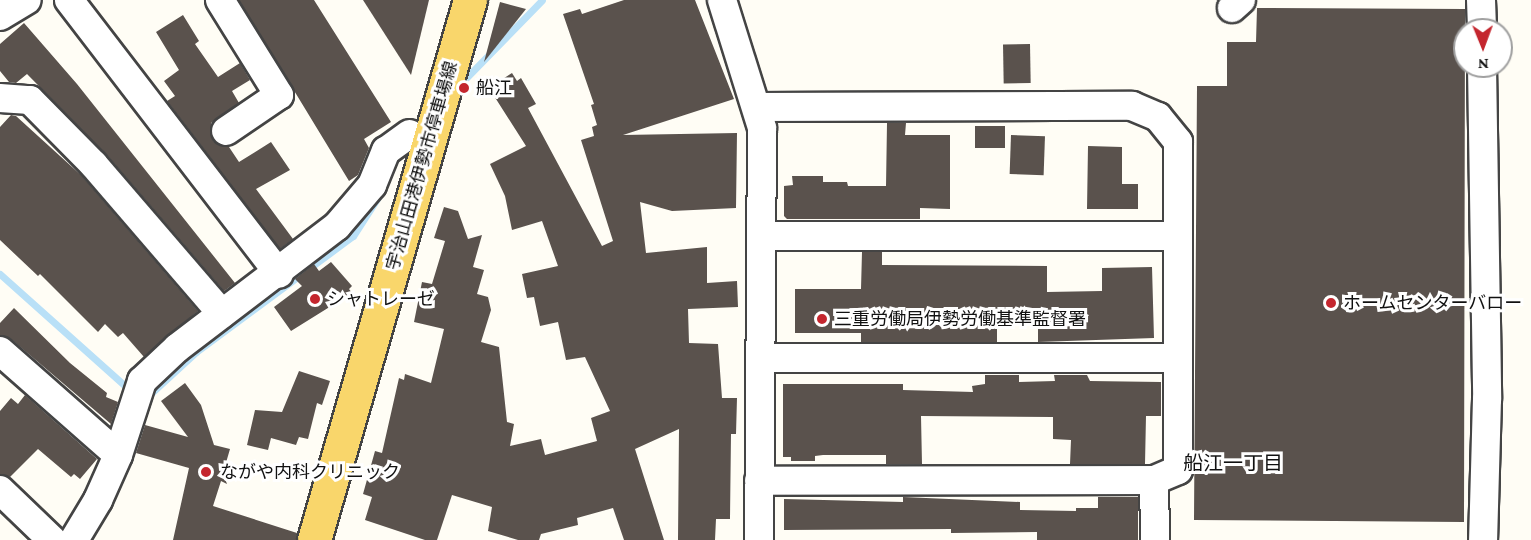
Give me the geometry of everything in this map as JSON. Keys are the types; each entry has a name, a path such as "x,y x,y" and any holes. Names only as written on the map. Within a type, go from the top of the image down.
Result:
{"main road":[{"name":"宇治山田港伊勢市停車場線","path":"315,540 470,0"}],"street":[{"path":"0,16 27,0"},
{"path":"69,0 279,274"},
{"path":"220,0 279,95 226,131"},
{"path":"722,0 762,128 759,540"},
{"path":"1481,0 1482,18"},
{"path":"1482,78 1487,399 1483,540"},
{"path":"0,98 30,100 94,165 222,314"},
{"path":"757,107 1131,106 1158,117 1178,142 1178,470 1154,480 759,481"},
{"path":"74,540 98,500 118,455 138,395 177,348 279,274 352,210 372,185 386,151 409,134"},
{"path":"762,236 1178,236"},
{"path":"0,351 118,455"},
{"path":"761,358 1178,358"},
{"path":"1154,480 1155,540"},
{"path":"0,490 52,540"}],"building":[{"path":"239,0 314,0 391,122 364,139 369,148 358,175 349,181"},
{"path":"363,0 429,0 411,75"},
{"path":"624,0 695,0 734,99 623,135 737,133 736,208 672,211 640,202 646,253 707,247 707,283 737,281 738,307 688,309 689,343 718,344 722,398 737,398 736,434 731,434 730,519 716,519 715,540 678,540 679,429 635,449 664,540 624,540 613,508 577,518 578,525 541,534 539,540 518,540 488,531 492,507 452,495 437,540 425,540 365,520 372,497 363,494 375,451 382,453 399,378 404,380 405,374 431,383 444,329 414,322 422,282 432,284 445,241 434,238 444,207 458,211 468,239 482,235 473,267 484,270 477,294 488,297 491,310 481,342 499,347 507,422 514,424 510,446 541,439 545,455 597,441 591,418 610,411 585,357 566,360 558,322 540,326 534,297 527,298 522,274 558,266 542,221 512,230 505,196 490,164 526,146 489,88 512,73 517,81 521,78 536,104 528,108 602,246 613,241 581,140 594,136 592,127 597,125 591,105 594,104 563,14 580,9 582,14"},
{"path":"500,2 526,9 484,62"},
{"name":"ホームセンターバロー","path":"1257,8 1465,9 1465,18 1453,18 1453,78 1465,78 1464,522 1194,520 1197,86 1227,86 1227,42 1256,42"},
{"path":"183,15 199,41 195,44 218,77 240,63 250,80 232,91 239,103 211,123 213,141 229,147 239,162 271,142 290,170 256,189 293,239 280,249 167,101 175,96 164,81 179,70 156,32"},
{"path":"24,23 77,84 235,283 224,291 106,154 27,74 16,83 9,82 0,71 0,44"},
{"path":"1003,44 1030,44 1031,83 1004,83"},
{"path":"11,115 16,116 82,176 198,311 144,357 123,333 118,337 105,324 98,332 40,274 38,276 0,240 0,127"},
{"path":"887,123 906,123 905,135 950,135 950,209 920,208 920,219 787,219 784,216 784,186 793,185 792,176 823,176 823,182 847,182 848,186 886,186"},
{"path":"975,126 1005,126 1005,148 975,148"},
{"path":"1011,135 1045,136 1044,175 1010,174"},
{"path":"1088,146 1122,147 1122,184 1138,184 1138,209 1087,209"},
{"path":"862,252 882,252 882,265 1047,266 1047,292 1102,291 1102,268 1152,267 1154,338 1038,342 1038,309 997,310 997,342 861,342 861,333 795,333 795,289 861,289"},
{"name":"シャトレーゼ","path":"331,262 352,286 349,289 352,293 291,331 274,307 302,286 295,279 314,264 319,271"},
{"path":"14,308 70,363 107,393 106,397 118,402 111,424 11,339 0,335 0,323"},
{"path":"299,371 330,381 322,405 317,403 308,439 299,437 296,445 271,438 268,450 247,445 255,410 282,412"},
{"path":"985,375 1019,375 1019,382 1055,381 1054,375 1087,375 1090,381 1161,382 1161,416 1146,416 1145,464 1070,464 1071,440 1053,439 1053,417 921,416 922,464 886,464 886,455 823,455 815,456 815,461 791,461 791,457 783,457 783,384 903,384 903,390 973,392 972,386 985,384"},
{"path":"185,383 201,405 214,445 230,449 223,473 227,484 221,481 213,506 297,533 296,540 173,540 189,468 136,453 145,425 188,437 161,401"},
{"path":"25,395 97,459 80,479 74,474 71,477 38,449 10,477 0,474 0,411 11,398 18,404"},
{"path":"903,497 1020,502 1020,510 1076,511 1076,508 1098,508 1098,497 1138,497 1138,540 1037,540 1037,532 951,533 951,529 784,530 784,499 903,502"}],"waterway":[{"path":"465,79 542,0"},
{"path":"147,397 196,352 353,236 382,191"},
{"path":"0,274 131,391"}],"place":[{"name":"船江","path":"464,88"},
{"name":"シャトレーゼ","path":"315,299"},
{"name":"ホームセンターバロー","path":"1331,303"},
{"name":"三重労働局伊勢労働基準監督署","path":"822,319"},
{"name":"ながや内科クリニック","path":"206,472"}],"district":[{"name":"船江一丁目","path":"1233,463"}]}
